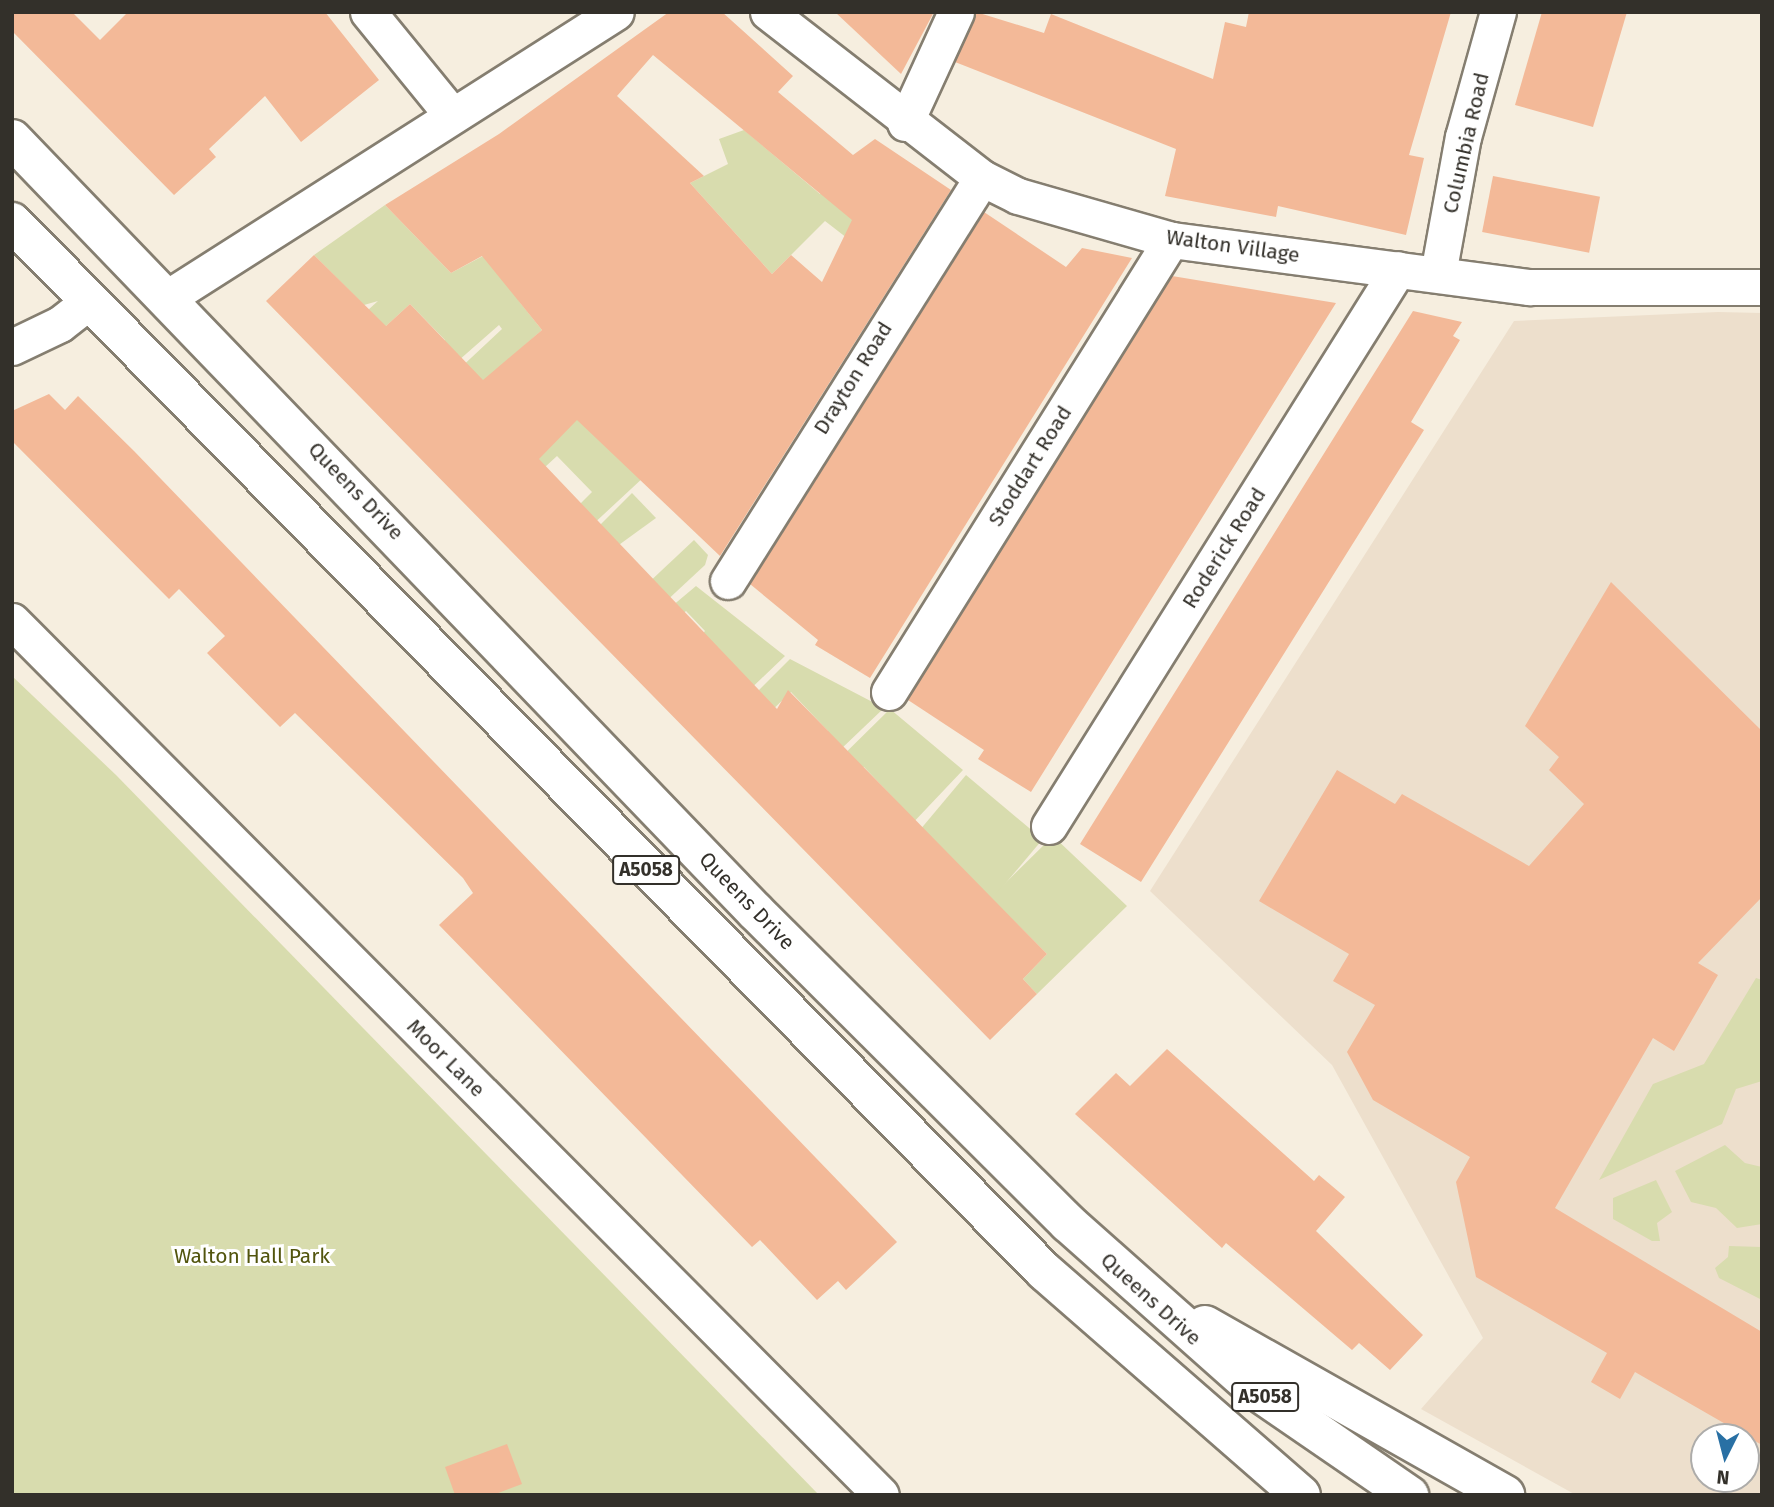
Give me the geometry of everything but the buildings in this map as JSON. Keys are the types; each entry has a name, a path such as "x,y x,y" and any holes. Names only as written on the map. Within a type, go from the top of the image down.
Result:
{"highway":[{"name":"Queens Drive","path":"12,139 756,912 1133,1284 1255,1390 1409,1495"},
{"name":"A5058","path":"12,222 1044,1271 1301,1495"},
{"path":"1133,1284 1505,1495"}],"street":[{"path":"368,12 452,115"},
{"path":"167,298 616,12"},
{"name":"Walton Village","path":"768,12 905,123 982,178 1018,196 1171,240 1530,287 1762,287"},
{"path":"905,123 957,12"},
{"name":"Columbia Road","path":"1438,274 1463,137 1498,12"},
{"name":"Drayton Road","path":"728,581 982,178"},
{"name":"Stoddart Road","path":"889,692 1171,240"},
{"name":"Roderick Road","path":"1049,826 1398,269"},
{"path":"12,346 60,324 89,301"},
{"name":"Moor Lane","path":"12,621 881,1495"}],"shaded area":[{"path":"1718,312 1762,313 1762,1495 1576,1495 1421,1409 1483,1338 1332,1065 1150,891 1514,321"}],"green space":[{"path":"744,130 820,194 853,155 887,179 847,238 825,221 772,274 690,183 728,164 719,139"},
{"path":"385,205 451,273 543,224 518,300 542,330 459,403 441,386 502,329 499,325 442,375 445,340 410,304 385,327 368,310 378,301 364,305 314,255"},
{"path":"577,404 645,476 589,528 573,511 592,492 557,456 532,479 515,462"},
{"path":"632,493 656,518 605,555 588,537"},
{"path":"694,540 708,555 705,565 662,605 644,587"},
{"path":"696,586 785,656 740,699 690,647 705,631 686,611 668,627 659,617"},
{"path":"790,659 884,708 818,771 828,731 791,692 765,717 748,701"},
{"name":"Walton Hall Park","path":"12,676 116,775 819,1495 12,1495"},
{"path":"890,709 963,770 891,846 901,806 864,767 822,776"},
{"path":"966,775 1043,839 975,920 899,855"},
{"path":"1053,836 1127,906 1037,994 1023,979 1047,954 1010,917 965,923"},
{"path":"1756,978 1762,980 1762,1081 1736,1089 1722,1124 1599,1180 1653,1084 1704,1064"},
{"path":"1725,1145 1745,1163 1762,1167 1762,1224 1737,1228 1716,1208 1691,1202 1675,1171"},
{"path":"1656,1180 1672,1212 1657,1223 1660,1241 1652,1241 1613,1219 1613,1198"},
{"path":"1729,1246 1762,1247 1762,1300 1719,1278 1715,1268 1728,1257"}]}
